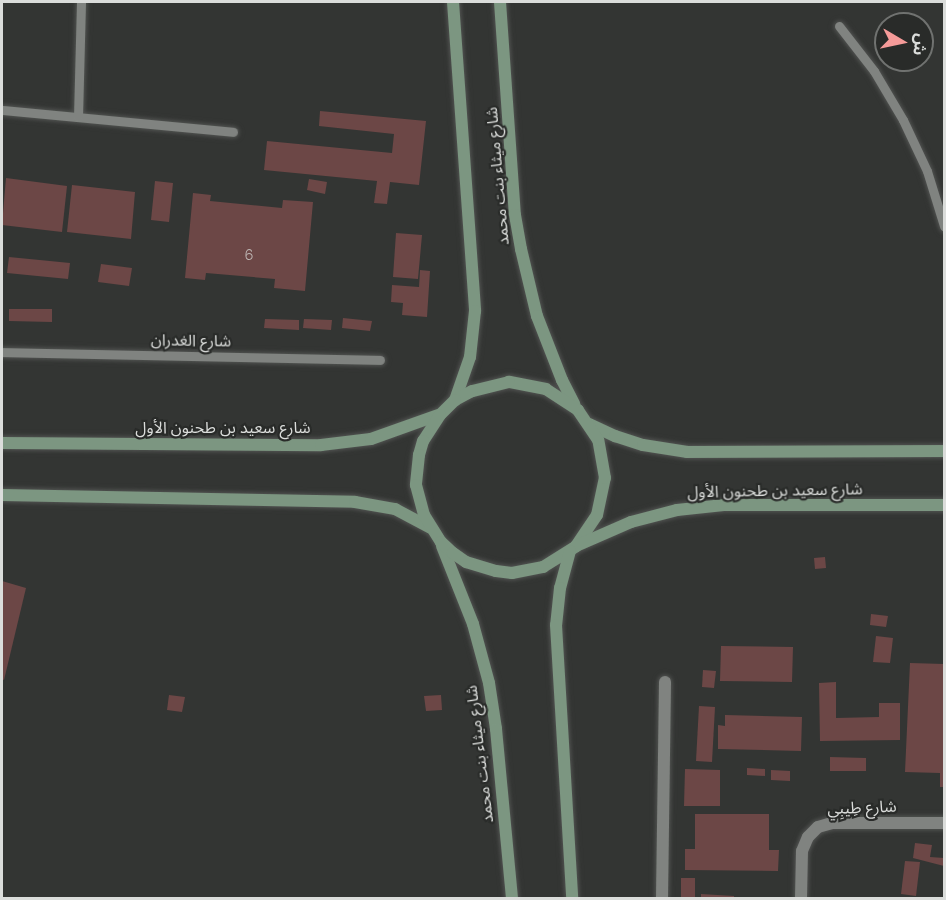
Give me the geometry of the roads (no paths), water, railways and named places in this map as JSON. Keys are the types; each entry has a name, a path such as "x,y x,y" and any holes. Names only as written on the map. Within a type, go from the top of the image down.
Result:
{"main road":[{"name":"شارع ميثاء بنت محمد","path":"453,2 475,311 470,357 455,400"},
{"name":"شارع ميثاء بنت محمد","path":"500,2 515,215 521,249 534,305 549,348 578,410"},
{"path":"528,384 546,389 578,410 589,424 603,459 605,478 597,514 589,531 573,549 543,567 512,573 473,565 441,542 431,529 419,501 416,470 423,441 440,415 455,400 490,385 528,384"},
{"name":"شارع سعيد بن طحنون الأول","path":"2,443 321,445 371,439 440,415"},
{"path":"589,424 643,445 687,452 945,451"},
{"path":"2,495 355,502 395,509 431,529"},
{"name":"شارع سعيد بن طحنون الأول","path":"573,549 652,516 702,507 945,505"},
{"name":"شارع ميثاء بنت محمد","path":"441,542 473,624 489,683 496,729 512,898"},
{"path":"572,898 556,625 560,588 573,549"}],"street":[{"path":"663,898 665,682"},
{"name":"شارع طِيبِي","path":"801,898 802,858 808,837 825,824 945,823"}],"lane":[{"path":"78,117 81,2"},
{"path":"839,26 874,71 903,120 927,171 945,226"},
{"path":"2,110 233,132"},
{"name":"شارع الغدران","path":"2,352 380,360"}]}
